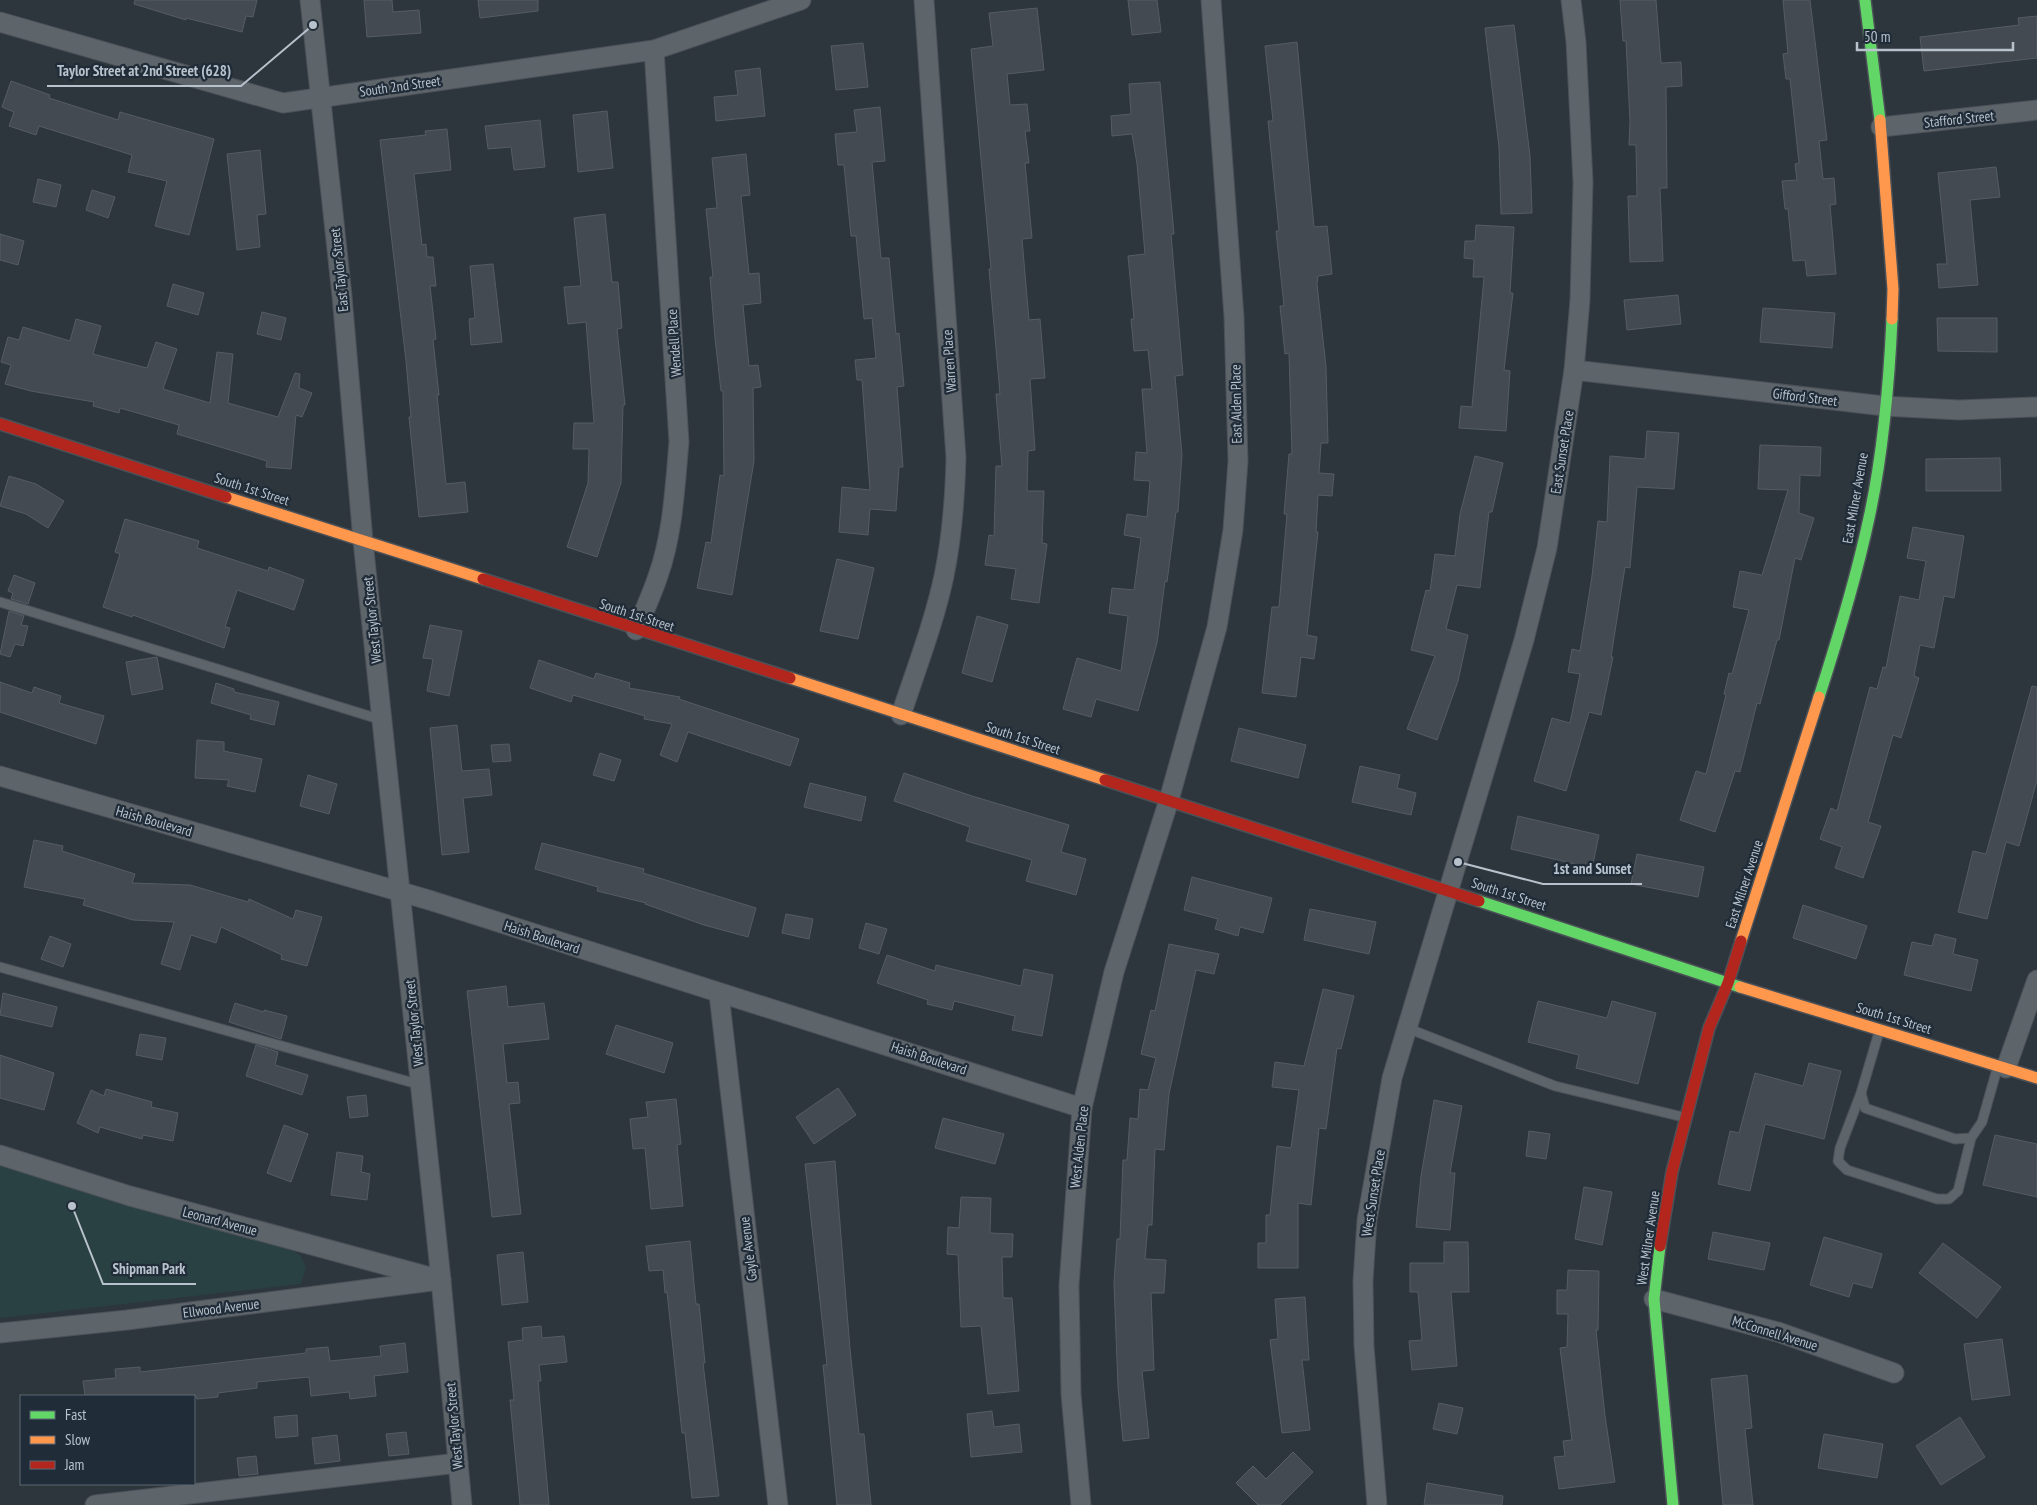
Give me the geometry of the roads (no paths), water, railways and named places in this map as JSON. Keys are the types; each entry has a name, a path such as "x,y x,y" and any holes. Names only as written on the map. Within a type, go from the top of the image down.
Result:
{"street":[{"name":"East Taylor Street","path":"310,0 342,296 364,541"},
{"name":"South 2nd Street","path":"0,22 283,103 654,50 801,0"},
{"name":"Warren Place","path":"901,715 944,576 955,488 956,458 924,0"},
{"name":"East Alden Place","path":"1169,800 1224,595 1233,530 1238,461 1234,317 1210,0"},
{"name":"East Sunset Place","path":"1449,890 1524,640 1544,558 1574,370 1580,300 1583,182 1576,51 1571,0"},
{"name":"East Milner Avenue","path":"1728,983 1846,612 1869,517 1879,457 1893,289 1881,127 1865,0"},
{"name":"Wendell Place","path":"636,630 658,575 666,544 675,490 679,442 654,50"},
{"name":"Stafford Street","path":"1881,127 2037,110"},
{"name":"Gifford Street","path":"1574,370 1884,406 1959,410 2037,407"},
{"name":"South 1st Street","path":"0,424 1449,890 1728,983 2037,1078"},
{"name":"West Taylor Street","path":"364,541 441,1280 462,1505"},
{"name":"Haish Boulevard","path":"0,776 400,892 1082,1108"},
{"name":"West Alden Place","path":"1081,1505 1071,1394 1069,1285 1082,1108 1114,972 1169,800"},
{"name":"West Sunset Place","path":"1377,1505 1364,1346 1363,1272 1367,1220 1390,1087 1449,890"},
{"path":"2002,1067 2037,980"},
{"name":"West Milner Avenue","path":"1672,1505 1656,1343 1654,1299 1661,1239 1671,1182 1709,1028 1728,983"},
{"name":"Gayle Avenue","path":"718,994 778,1505"},
{"name":"Leonard Avenue","path":"0,1155 130,1196 441,1280"},
{"name":"Ellwood Avenue","path":"0,1333 127,1320 441,1280"},
{"name":"McConnell Avenue","path":"1654,1299 1778,1332 1894,1373"},
{"path":"95,1505 458,1463"}],"lane":[{"path":"0,602 382,720"},
{"path":"0,967 421,1085"},
{"path":"1407,1028 1555,1086 1686,1118"},
{"path":"1880,1029 1861,1093 1840,1148 1838,1161 1847,1170 1937,1199 1948,1198 1958,1191 1971,1138 1982,1122 2002,1067"},
{"path":"1861,1093 1865,1108 1955,1139 1971,1138"}],"place":[{"name":"Taylor Street at 2nd Street (628)","path":"313,25"},
{"name":"1st and Sunset","path":"1458,862"},
{"name":"Shipman Park","path":"72,1206"}]}
